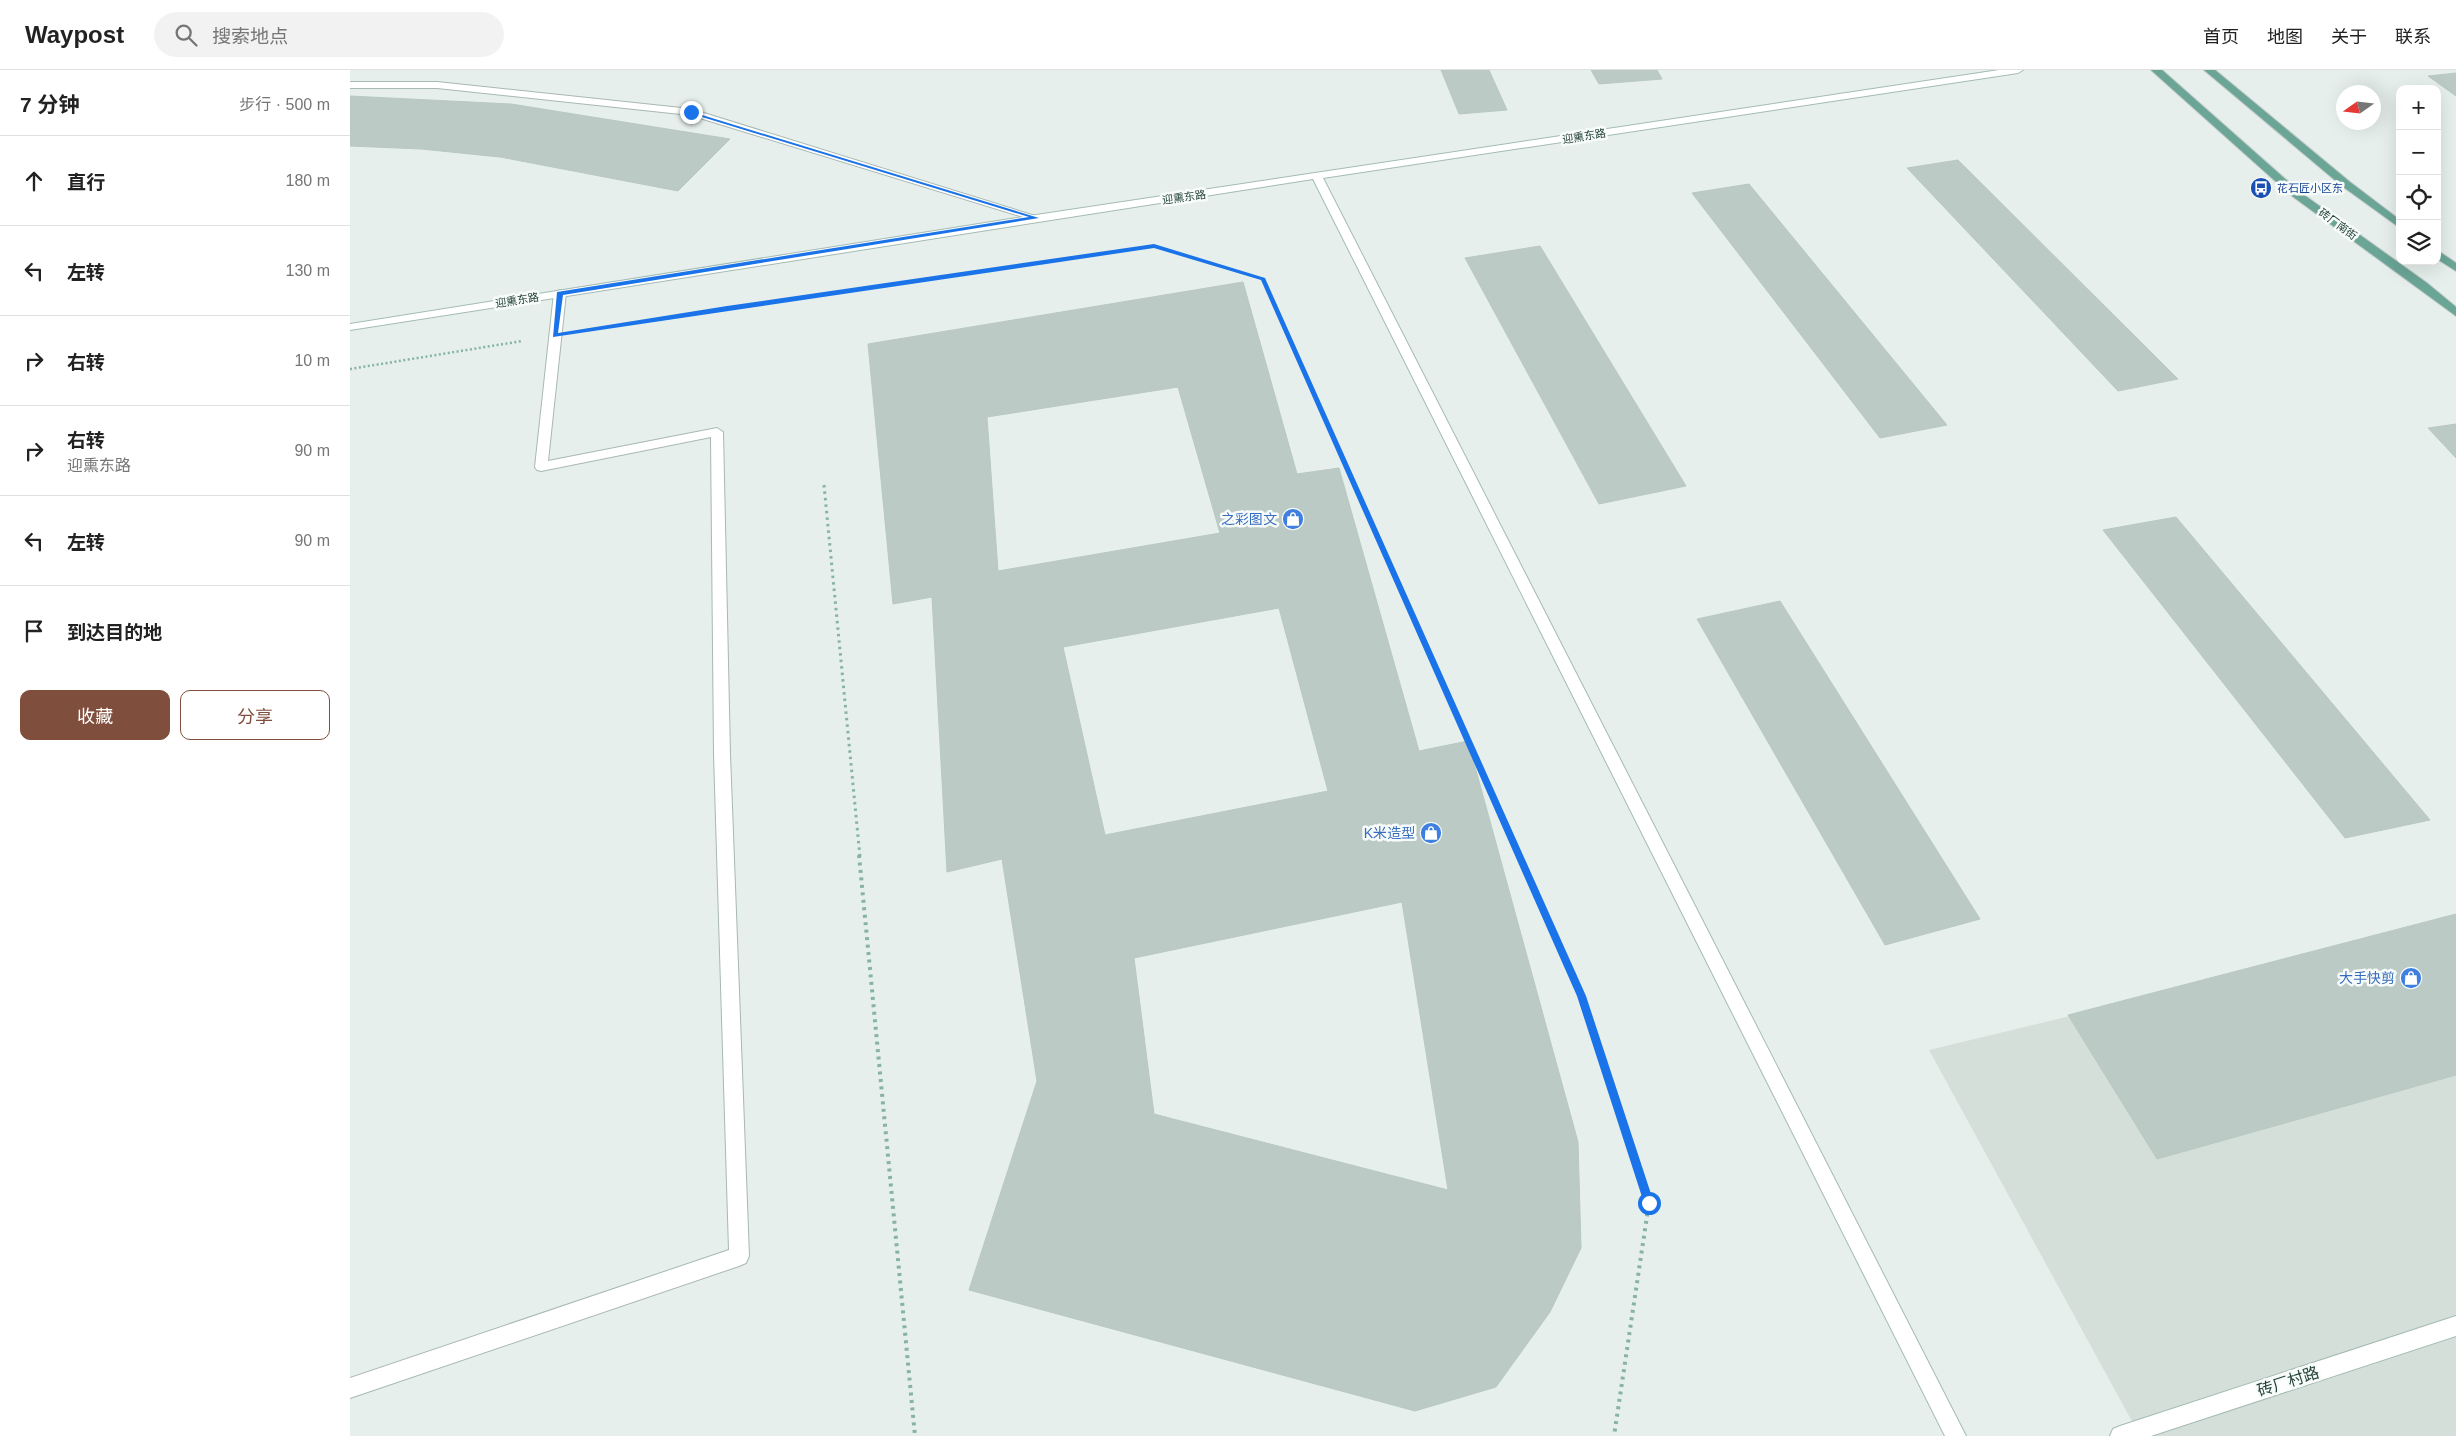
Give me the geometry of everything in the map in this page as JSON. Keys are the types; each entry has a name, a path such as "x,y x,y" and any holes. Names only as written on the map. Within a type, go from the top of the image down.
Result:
{"main road":[{"name":"砖厂南街","path":"2156,70 2296,194 2423,285 2456,313"},
{"path":"2209,70 2396,222"},
{"path":"2441,257 2456,268"}],"street":[{"name":"迎熏东路","path":"350,327 1037,218 2018,70"},
{"path":"350,85 436,85 691,112 1037,218"},
{"path":"1317,177 1956,1436"},
{"path":"350,1388 739,1256 722,754 717,432 541,467 560,293"},
{"name":"砖厂村路","path":"2120,1436 2456,1326"}],"path":[{"path":"350,369 727,308 1154,246 1263,279 1581,996 1649,1203 1614,1436"},
{"path":"824,485 915,1436"}],"shaded area":[{"path":"2456,923 2456,1436 2140,1436 1929,1050"}],"building":[{"path":"1441,70 1489,70 1507,110 1459,114"},
{"path":"1591,70 1657,70 1662,79 1599,84"},
{"path":"2456,73 2456,96 2441,85 2428,76"},
{"path":"350,96 511,104 730,139 678,191 500,157 421,149 350,146"},
{"path":"1958,160 2178,379 2118,391 1907,168"},
{"path":"1749,184 1947,425 1880,438 1692,193"},
{"path":"1540,246 1686,486 1599,504 1465,258"},
{"path":"1243,282 1297,474 1339,468 1419,751 1468,741 1578,1142 1581,1248 1550,1312 1496,1387 1415,1411 969,1290 1037,1081 1002,859 947,872 932,597 893,604 868,344","holes":["1178,387 1220,533 998,571 987,417","1279,608 1328,791 1105,835 1063,647","1402,902 1448,1190 1154,1114 1134,958"]},
{"path":"2456,424 2456,458 2428,428"},
{"path":"2176,517 2430,820 2345,838 2103,530"},
{"path":"1780,601 1980,919 1885,945 1697,619"},
{"path":"2456,914 2456,1075 2157,1159 2068,1015"}],"place":[{"name":"花石匠小区东","path":"2261,188"},
{"name":"之彩图文","path":"1293,519"},
{"name":"K米造型","path":"1431,833"},
{"name":"大手快剪","path":"2411,978"}],"route":[{"path":"691,112 1037,218 560,293 555,336 727,308 1154,246 1263,279 1581,996 1649,1203"}]}
